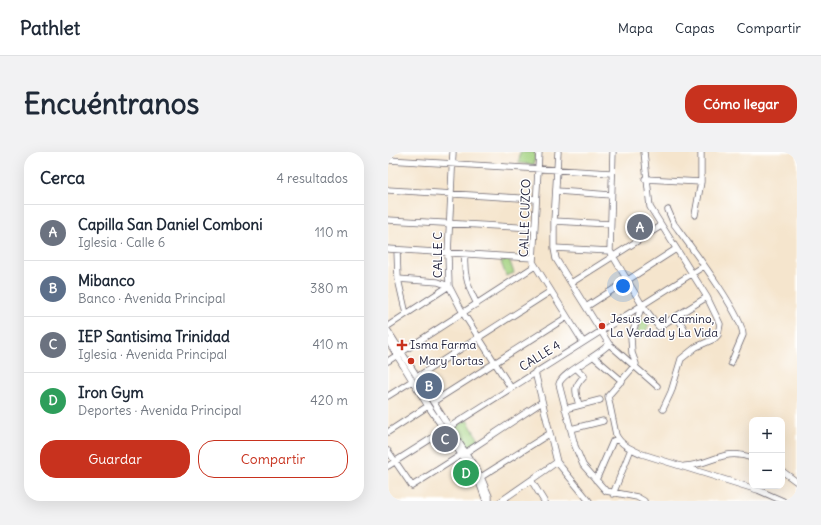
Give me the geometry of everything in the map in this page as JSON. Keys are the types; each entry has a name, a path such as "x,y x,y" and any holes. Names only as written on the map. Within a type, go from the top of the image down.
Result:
{"street":[{"name":"CALLE C","path":"453,152 448,254 449,286 463,313 511,388"},
{"name":"CALLE CUZCO","path":"539,152 533,258 535,266 583,342"},
{"path":"558,152 557,191 554,221 554,248 556,259 610,344 657,386"},
{"path":"613,152 611,172 611,254 626,281 659,327 707,297"},
{"path":"644,152 645,180 650,207 707,297 719,319 720,324 718,335 714,339 696,347 681,359 671,392 663,409"},
{"path":"695,216 701,182 701,152"},
{"path":"388,160 611,172"},
{"path":"645,180 701,182"},
{"path":"388,190 536,199"},
{"path":"557,191 611,194"},
{"path":"668,210 674,224 729,303 742,329 743,335 731,363"},
{"path":"388,220 534,228"},
{"path":"554,221 610,224"},
{"path":"571,283 611,254 661,226"},
{"path":"554,248 611,254"},
{"path":"388,249 448,254 533,258"},
{"path":"586,307 676,249"},
{"path":"397,250 398,279 406,314"},
{"path":"465,254 467,285 477,304"},
{"path":"388,361 535,266"},
{"name":"CALLE 4","path":"388,466 704,266"},
{"path":"398,279 438,282 449,286"},
{"path":"388,326 449,286"},
{"path":"388,396 551,292"},
{"path":"635,365 631,337 642,305"},
{"path":"388,432 567,317"},
{"path":"677,317 684,330"},
{"path":"388,331 398,354"},
{"path":"388,341 463,454 478,479 488,501"},
{"path":"610,344 594,357 560,380 565,409 579,458 583,465 606,491 613,494 633,496 644,501"},
{"path":"594,357 622,381"},
{"path":"635,365 610,394 608,400 618,439 631,449 758,490 783,501"},
{"path":"576,368 584,376 575,390 579,405"},
{"path":"535,372 557,462 589,501"},
{"path":"565,409 600,400"},
{"path":"388,451 412,486 542,402"},
{"path":"571,429 603,421"},
{"path":"481,477 550,434"},
{"path":"596,480 612,441 618,439"},
{"path":"613,494 631,449"},
{"path":"681,466 702,463 734,453 749,457"},
{"path":"463,454 481,477 489,496 488,501"},
{"path":"501,501 557,462"},
{"path":"785,473 797,482"},
{"path":"531,480 544,501"}],"green space":[{"path":"520,152 535,152 534,165 519,163"},
{"path":"509,259 514,273 506,276 501,262"},
{"path":"643,318 650,321 644,336 637,333"},
{"path":"467,420 479,440 467,448 454,428"}],"place":[{"name":"Capilla San Daniel Comboni","path":"640,227"},
{"name":"Jesus es el Camino, La Verdad y La Vida","path":"602,326"},
{"name":"Isma Farma","path":"402,345"},
{"name":"Mary Tortas","path":"411,361"},
{"name":"Mibanco","path":"429,386"},
{"name":"IEP Santisima Trinidad","path":"445,439"},
{"name":"Iron Gym","path":"466,473"}]}
